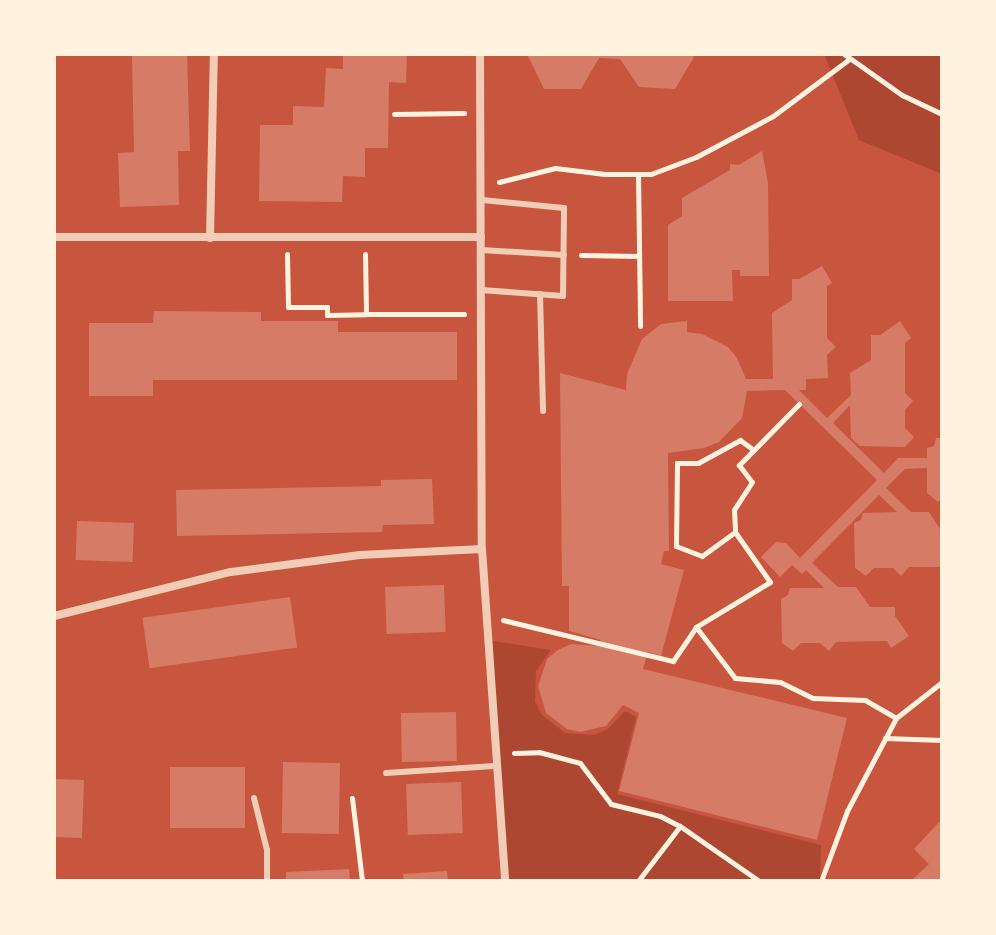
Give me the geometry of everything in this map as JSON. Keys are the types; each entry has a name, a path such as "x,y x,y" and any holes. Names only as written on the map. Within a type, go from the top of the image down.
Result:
{"street":[{"path":"210,238 214,54"},
{"path":"480,54 483,186 482,549 493,754 505,881"},
{"path":"54,237 481,237"},
{"path":"54,616 231,572 360,555 482,549"}],"lane":[{"path":"481,290 563,296 564,255 564,208 482,200"},
{"path":"481,250 564,255"},
{"path":"540,294 543,411"},
{"path":"386,773 494,766"},
{"path":"254,798 267,850 267,881"}],"path":[{"path":"483,186 555,168 605,174 651,174 696,157 773,116 846,57 902,95 942,114"},
{"path":"394,114 481,113"},
{"path":"638,174 640,326"},
{"path":"287,237 288,307 327,307 327,315 481,314"},
{"path":"364,237 366,314"},
{"path":"564,255 639,256"},
{"path":"486,616 673,661 696,627 770,582 735,532 734,510 752,482 739,465 799,404"},
{"path":"735,532 702,556 676,546 677,463 698,463 740,440 754,450"},
{"path":"696,627 735,678 780,682 813,698 865,700 896,718"},
{"path":"821,881 847,811 896,718 942,682"},
{"path":"885,738 942,740"},
{"path":"493,754 539,752 580,763 611,804 660,816 680,826 759,881"},
{"path":"352,798 362,881"},
{"path":"638,881 680,826"}],"shaded area":[{"path":"824,54 942,54 942,174 859,140"},
{"path":"487,640 551,650 536,671 535,702 542,715 565,733 594,735 608,729 625,711 636,717 617,794 821,845 820,881 505,881"}],"building":[{"path":"187,54 190,151 178,151 179,205 120,207 118,153 134,152 132,56"},
{"path":"343,54 407,54 406,83 389,82 388,148 365,148 365,177 343,176 342,202 259,201 260,125 293,125 293,106 324,107 326,68 343,69"},
{"path":"527,54 692,54 694,57 675,89 639,87 620,59 599,58 581,89 544,89"},
{"path":"762,151 768,183 769,276 740,276 740,270 732,270 733,301 668,301 668,225 682,216 682,198 730,170 730,164 739,165"},
{"path":"822,266 832,283 827,286 827,338 836,347 827,355 828,378 806,379 806,390 799,390 827,418 851,395 850,373 871,360 871,335 880,335 900,321 911,338 905,343 905,393 913,401 905,410 905,428 914,437 905,447 860,446 851,438 850,405 833,423 884,473 898,458 927,458 927,448 934,446 936,438 942,438 942,497 938,502 927,493 927,468 905,469 886,488 911,512 929,512 942,532 942,567 909,567 901,576 893,568 874,568 866,576 855,568 854,523 861,520 863,513 897,512 879,495 812,563 838,587 856,587 870,607 895,607 895,616 909,636 891,648 887,641 836,642 829,651 820,643 801,643 793,651 782,643 781,599 788,595 790,588 824,588 806,570 802,574 792,565 780,577 761,557 776,542 786,543 800,558 877,480 785,390 747,391 742,418 719,442 704,448 668,453 669,551 664,551 661,564 684,570 661,656 648,652 643,669 847,718 817,840 619,791 639,713 623,705 606,726 580,732 567,729 546,713 538,686 547,659 558,650 571,644 599,646 601,640 569,631 569,586 562,586 560,373 626,390 627,374 642,339 661,324 687,321 687,332 702,334 728,347 737,358 746,379 773,379 772,313 792,300 792,279 799,279"},
{"path":"154,311 261,312 261,321 338,321 338,332 457,332 457,380 153,380 153,396 89,396 89,323 153,323"},
{"path":"432,479 434,524 383,525 382,532 177,536 176,490 381,486 381,480"},
{"path":"77,521 134,523 133,562 76,560"},
{"path":"444,585 446,632 387,634 385,587"},
{"path":"290,597 297,648 150,668 142,618"},
{"path":"456,712 457,761 402,762 401,713"},
{"path":"283,762 340,763 339,834 282,833"},
{"path":"170,767 245,767 245,828 170,828"},
{"path":"54,779 84,780 82,838 54,837"},
{"path":"461,782 463,833 408,835 406,784"},
{"path":"942,819 942,881 911,881 929,864 914,849"},
{"path":"349,869 350,881 286,881 286,872"},
{"path":"447,871 448,881 404,881 403,874"}]}
